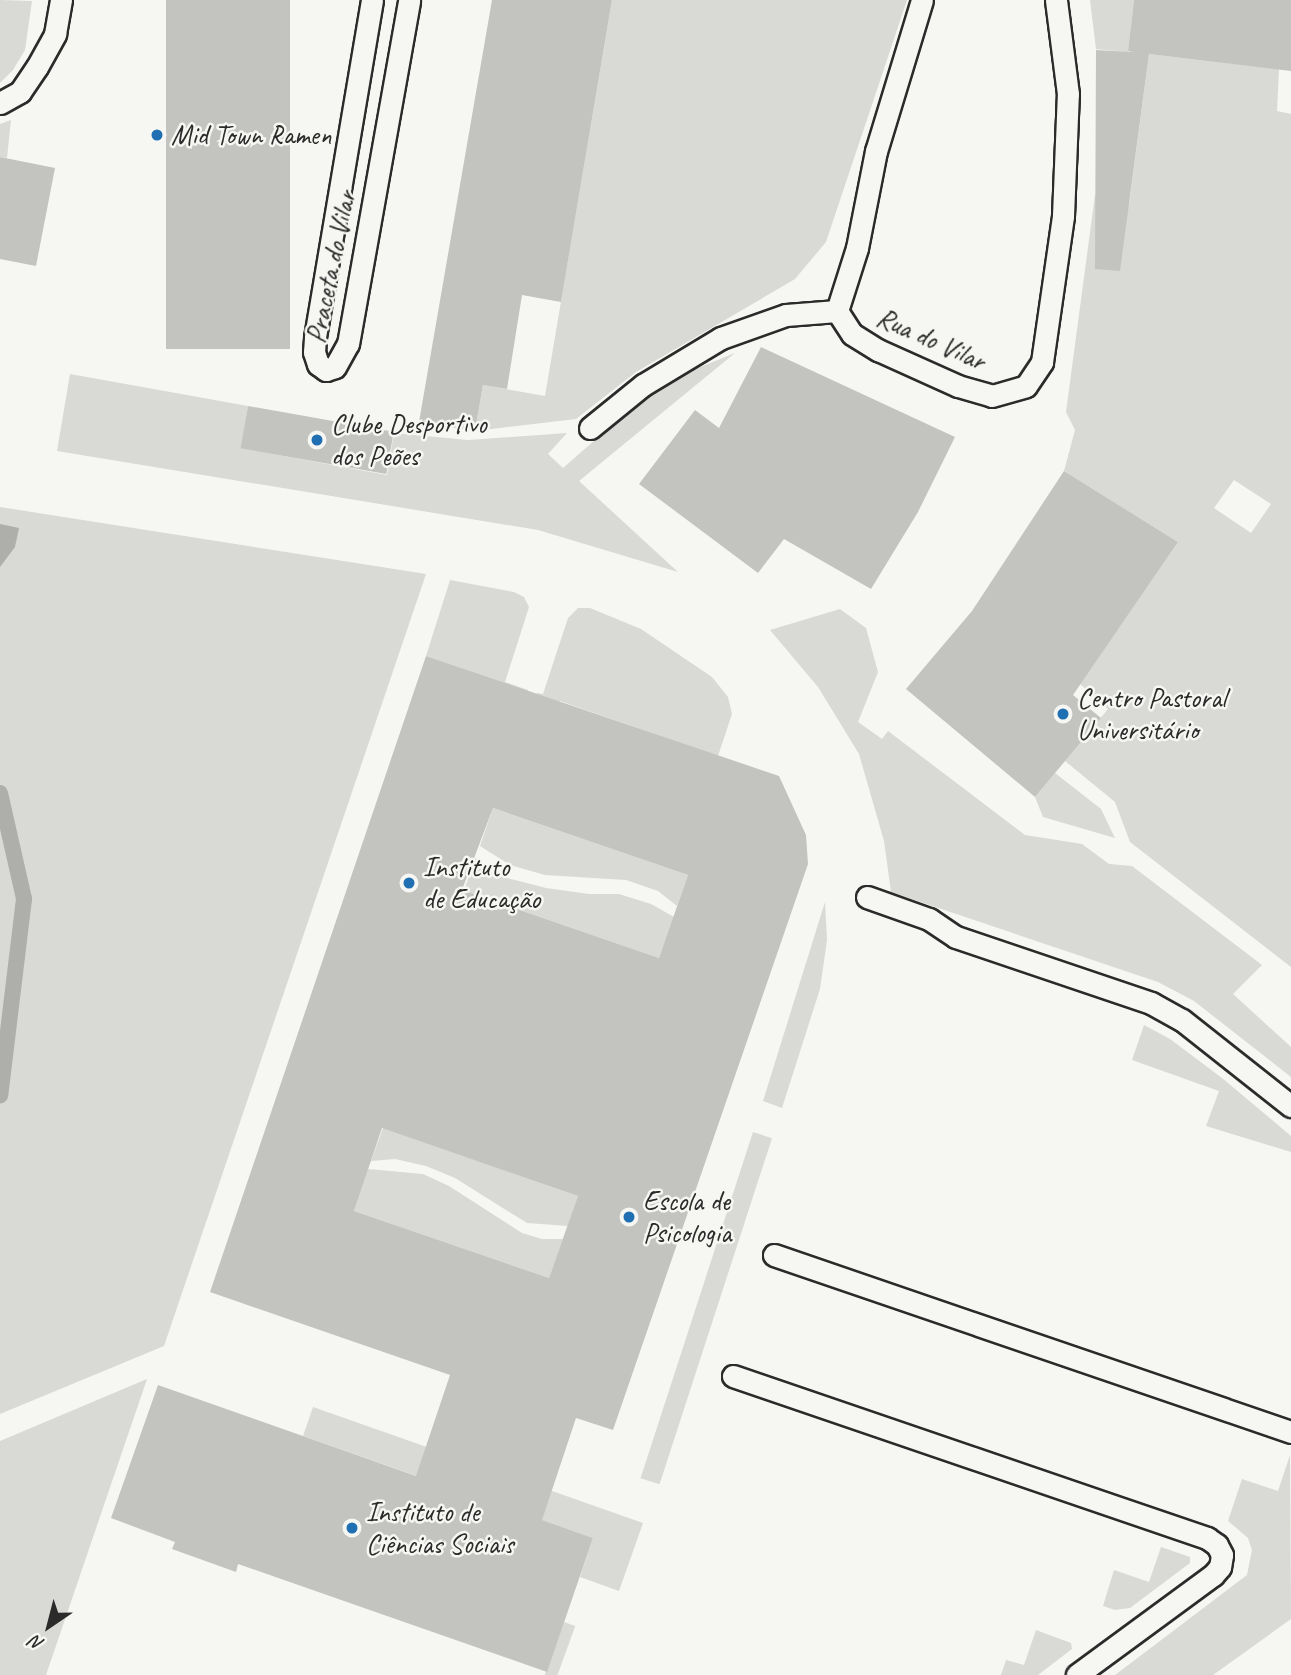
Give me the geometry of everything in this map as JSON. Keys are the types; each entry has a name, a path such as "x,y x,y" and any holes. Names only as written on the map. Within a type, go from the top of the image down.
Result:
{"lane":[{"path":"0,103 20,92 37,67 55,34 61,0"},
{"name":"Praceta do Vilar","path":"372,0 315,338 314,352 318,363 326,370 335,367 348,344 409,0"},
{"name":"Rua do Vilar","path":"922,0 876,151 857,248 837,311 852,334 877,350 958,386 992,396 1026,386 1042,362 1063,216 1068,94 1055,0"},
{"path":"590,428 643,385 721,338 786,316 837,311"},
{"path":"867,897 929,919 956,937 1151,1003 1193,1028 1291,1106"},
{"path":"774,1255 1291,1432"},
{"path":"733,1376 1207,1538 1217,1545 1222,1555 1220,1567 1213,1575 1077,1675"}],"shaded area":[{"path":"0,0 32,1 25,50 13,70 0,83"},
{"path":"612,0 907,0 826,242 795,279 636,372 576,419 475,431 483,385 545,396"},
{"path":"1090,0 1134,0 1128,52 1096,49"},
{"path":"1149,54 1279,69 1277,111 1291,114 1291,967 1130,842 1115,802 1065,761 1108,709 1080,684 1178,542 1064,471 1075,430 1066,412 1095,195 1129,205","holes":["1234,480 1271,504 1251,533 1214,508"]},
{"path":"11,120 7,158 0,157 0,124"},
{"path":"735,353 579,481 678,572 538,530 57,451 70,374 248,406 241,448 387,475 394,433 468,440 567,433 548,454 563,468 635,405 688,372"},
{"path":"0,507 426,574 164,1346 0,1414"},
{"path":"0,524 19,528 15,547 0,567"},
{"path":"450,580 514,592 524,597 529,607 505,682 528,690 492,795 469,787 505,683 426,656"},
{"path":"578,608 590,608 641,629 712,677 728,697 732,714 718,756 560,701 524,806 501,798 537,693 543,694 568,618"},
{"path":"840,609 866,628 878,672 858,722 882,739 888,731 1025,835 1082,844 1109,864 1132,866 1262,965 1233,994 1291,1047 1291,1077 1194,1001 1158,982 891,892 884,841 859,754 818,687 770,630"},
{"path":"1055,773 1101,809 1115,838 1043,817 1035,797"},
{"path":"493,808 688,875 677,906 658,891 626,880 545,875 510,865 480,846"},
{"path":"475,858 507,878 546,888 589,894 619,894 651,904 674,917 659,958 464,891"},
{"path":"825,902 827,940 820,989 782,1108 763,1101"},
{"path":"1144,1025 1170,1039 1222,1078 1291,1136 1291,1152 1206,1126 1219,1091 1132,1060"},
{"path":"383,1128 578,1196 568,1226 527,1223 455,1178 426,1166 395,1159 371,1161"},
{"path":"753,1132 772,1138 660,1484 641,1478"},
{"path":"368,1169 423,1174 449,1186 522,1233 542,1239 563,1239 549,1278 354,1211"},
{"path":"147,1379 46,1675 0,1675 0,1441"},
{"path":"313,1407 643,1523 619,1591 580,1577 593,1538 303,1436"},
{"path":"1290,1455 1291,1619 1213,1675 1115,1675 1247,1575 1252,1550 1248,1538 1228,1521 1242,1479 1278,1491"},
{"path":"1161,1547 1190,1557 1190,1563 1130,1608 1115,1610 1103,1606 1114,1570 1149,1582"},
{"path":"564,1622 575,1626 557,1675 545,1675"},
{"path":"1036,1630 1071,1643 1072,1649 1038,1675 1001,1675 1006,1660 1024,1665"}],"building":[{"path":"166,0 290,0 290,349 166,349"},
{"path":"492,0 612,0 561,302 522,295 507,389 483,385 475,431 419,422"},
{"path":"1134,0 1291,0 1291,71 1149,54 1120,271 1095,269 1096,50 1133,52 1128,51"},
{"path":"0,157 55,168 36,266 0,259"},
{"path":"761,347 955,437 918,512 871,589 784,539 758,573 639,484 695,410 719,428"},
{"path":"248,406 394,432 386,474 241,448"},
{"path":"1064,471 1178,542 1073,695 1101,718 1035,797 906,689 972,611"},
{"path":"426,656 779,776 806,835 808,864 613,1430 576,1418 542,1520 593,1538 547,1672 238,1564 236,1572 172,1549 175,1542 111,1518 158,1385 416,1476 450,1375 210,1292","holes":["493,808 688,875 659,958 462,890","382,1128 578,1196 549,1278 354,1211"]}],"waterway":[{"path":"0,793 24,899 0,1096"}],"place":[{"name":"Mid Town Ramen","path":"157,135"},
{"name":"Clube Desportivo dos Peões","path":"317,440"},
{"name":"Centro Pastoral Universitário","path":"1063,714"},
{"name":"Instituto de Educação","path":"409,883"},
{"name":"Escola de Psicologia","path":"629,1217"},
{"name":"Instituto de Ciências Sociais","path":"352,1528"}]}
